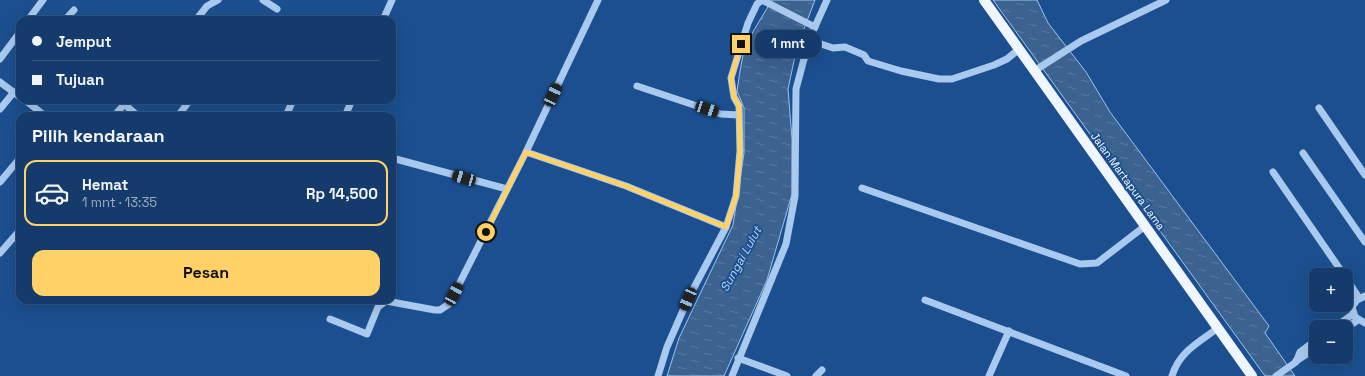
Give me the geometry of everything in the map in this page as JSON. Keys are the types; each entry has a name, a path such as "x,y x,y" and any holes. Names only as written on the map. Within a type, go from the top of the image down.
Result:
{"main road":[{"name":"Jalan Martapura Lama","path":"984,0 1252,376"}],"street":[{"path":"31,16 42,0"},
{"path":"199,16 207,6 218,0"},
{"path":"263,0 277,9"},
{"path":"385,16 392,0"},
{"path":"396,302 435,310 449,304 526,152 598,0"},
{"path":"732,376 756,315 780,262 791,219 795,196 796,89 812,26 827,0"},
{"path":"1035,70 1071,47 1166,0"},
{"path":"658,376 667,347 688,299 726,227 736,196 740,151 739,106 734,97 731,78 748,23 757,4 763,1 812,26"},
{"path":"69,16 74,10"},
{"path":"0,59 16,37"},
{"path":"809,40 834,48 845,47 864,55 868,60 901,71 939,79 952,79 994,65 1007,59 1019,49"},
{"path":"0,82 14,92 0,109"},
{"path":"637,86 720,114 739,115"},
{"path":"30,104 39,112"},
{"path":"117,112 124,104"},
{"path":"128,104 135,112"},
{"path":"1319,108 1365,175"},
{"path":"526,152 626,186 726,227"},
{"path":"1303,153 1365,242"},
{"path":"396,159 507,189"},
{"path":"0,182 16,163"},
{"path":"1273,172 1339,268"},
{"path":"862,188 1080,264 1097,263 1145,226"},
{"path":"0,253 16,235"},
{"path":"1353,286 1362,297 1354,303 1355,317 1353,320"},
{"path":"925,300 1126,376"},
{"path":"330,319 367,334 381,304"},
{"path":"1355,317 1365,323"},
{"path":"1349,320 1355,317"},
{"path":"1172,376 1178,360 1186,352 1218,328"},
{"path":"989,376 1009,331"},
{"path":"1295,362 1300,352 1309,345"},
{"path":"1276,376 1309,353"},
{"path":"738,358 787,376"},
{"path":"816,376 822,370"}],"water":[{"name":"Sungai Lulut","path":"772,0 815,0 797,47 788,89 792,139 792,194 767,280 724,376 667,376 679,338 733,225 744,153 744,108 737,91 740,71 745,45"},
{"path":"993,0 1037,0 1048,23 1086,72 1110,112 1269,326 1265,333 1295,376 1265,376"}],"route":[{"path":"486,232 526,152 626,186 676,205 726,227 736,196 740,151 738,129 739,106 734,97 731,78 741,44"}]}
